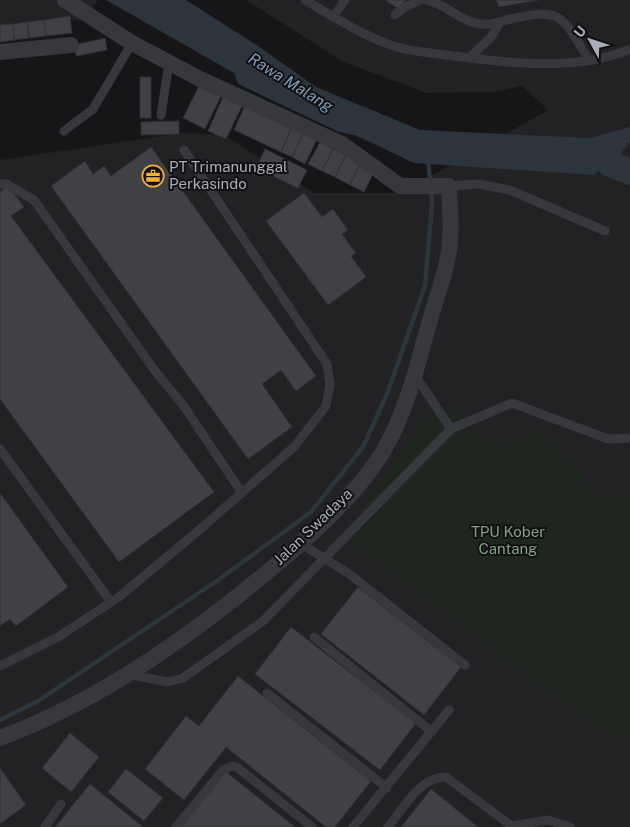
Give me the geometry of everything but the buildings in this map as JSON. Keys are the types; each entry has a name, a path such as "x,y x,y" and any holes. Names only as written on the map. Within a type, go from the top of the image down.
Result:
{"street":[{"path":"65,0 132,43 200,80 342,144 400,186 445,186"},
{"path":"0,52 71,45"},
{"name":"Jalan Swadaya","path":"0,738 75,705 175,645 301,544 351,492 384,450 397,422 414,374 445,268 450,239 445,186"}],"lane":[{"path":"305,0 333,17 396,47 470,58 543,63 589,60 614,56 630,49"},
{"path":"333,17 345,0"},
{"path":"395,15 405,7 421,0"},
{"path":"427,0 438,3 475,24 500,22 532,14 557,17 565,22 589,60"},
{"path":"470,58 491,37 500,22"},
{"path":"64,131 93,109 132,43"},
{"path":"161,115 169,62"},
{"path":"0,666 58,637 111,602 294,447 326,406 330,384 328,364 184,150"},
{"path":"0,184 6,184 34,200 155,372 183,406 242,493"},
{"path":"445,186 479,184 510,190 605,231"},
{"path":"414,374 451,429"},
{"path":"128,674 166,682 183,678 252,631 326,559 451,429 512,403 608,439 630,438"},
{"path":"0,449 111,602"},
{"path":"301,544 348,573 464,665"},
{"path":"314,638 432,732"},
{"path":"267,692 387,788"},
{"path":"353,827 387,788 449,710"},
{"path":"176,827 223,770 232,766 238,768 312,827"},
{"path":"388,827 420,786 436,777 446,777 512,827 548,820 570,827"},
{"path":"45,827 61,804"}],"shaded area":[{"path":"0,0 98,0 85,19 0,27"},
{"path":"246,0 630,0 630,827 0,827 0,160 183,133 224,135 314,193 401,193 548,110 522,86 491,92 426,93 342,61"}],"green space":[{"name":"TPU Kober Cantang","path":"437,406 449,407 475,436 504,444 542,432 572,461 595,497 630,495 630,747 537,684 345,537 404,447"}],"water":[{"name":"Rawa Malang","path":"106,0 186,0 258,46 316,87 420,130 590,138 630,127 630,138 594,175 414,163 355,135 339,132 238,84 234,73"}],"waterway":[{"path":"601,163 610,164 630,138"},
{"path":"0,720 38,701 218,580 311,512 363,447 387,394 425,286 432,203 428,158"},
{"path":"610,164 630,172"}],"place":[{"name":"PT Trimanunggal Perkasindo","path":"153,176"}]}
